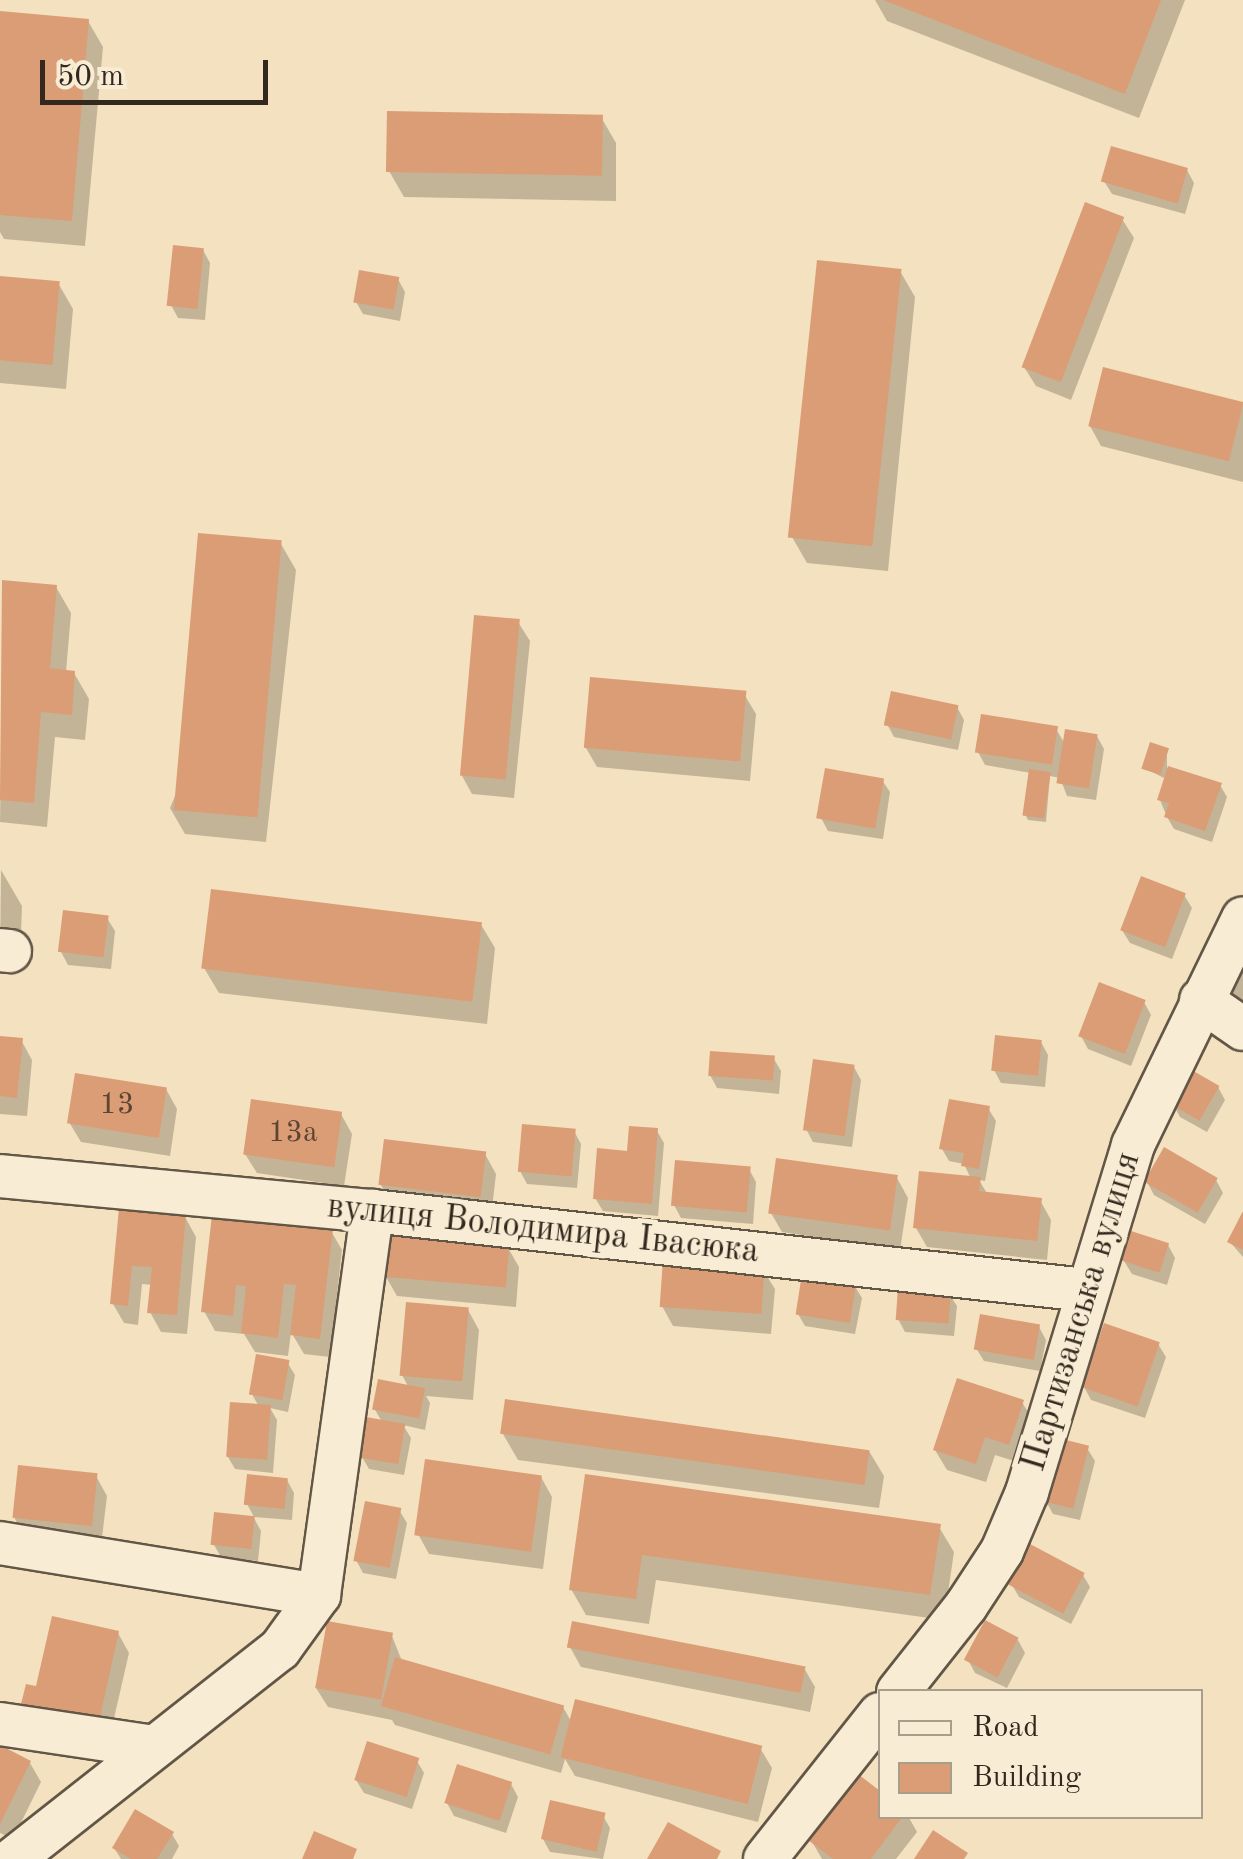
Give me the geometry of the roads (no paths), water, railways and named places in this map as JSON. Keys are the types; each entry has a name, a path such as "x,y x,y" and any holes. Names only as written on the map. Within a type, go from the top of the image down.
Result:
{"street":[{"name":"Партизанська вулиця","path":"900,1689 966,1606 1002,1551 1026,1492 1085,1290 1134,1145 1243,918"},
{"path":"1201,1000 1243,1030"},
{"name":"вулиця Володимира Івасюка","path":"0,1176 372,1211 1085,1290"},
{"path":"13,1859 280,1649 319,1595 372,1211"},
{"path":"0,1543 319,1595"},
{"path":"765,1859 878,1717"},
{"path":"0,1724 154,1746"}]}
